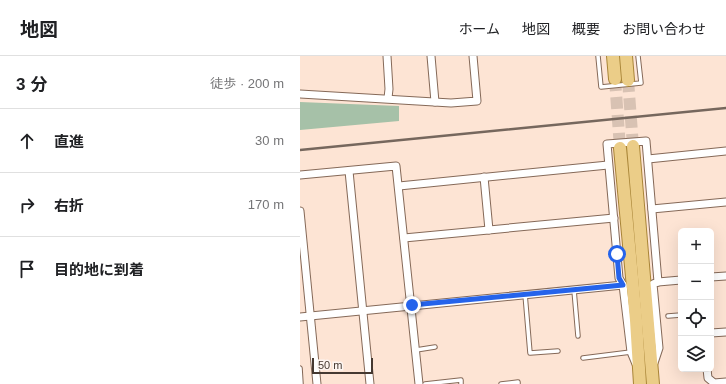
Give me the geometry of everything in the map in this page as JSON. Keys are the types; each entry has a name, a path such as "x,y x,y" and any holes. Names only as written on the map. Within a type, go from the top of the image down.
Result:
{"main road":[{"path":"613,56 622,80 626,56"},
{"path":"633,146 652,378"},
{"path":"620,148 636,320 640,384"}],"street":[{"path":"387,56 389,88 388,98"},
{"path":"431,56 435,102"},
{"path":"300,94 388,98 451,103 477,101 472,56"},
{"path":"639,372 631,352 623,285 619,278 607,144 646,141 658,282"},
{"path":"648,159 726,151"},
{"path":"399,186 608,165"},
{"path":"300,175 396,166 412,305 419,384"},
{"path":"349,171 370,384"},
{"path":"484,177 489,230"},
{"path":"652,209 726,202"},
{"path":"300,211 302,259 317,384"},
{"path":"404,238 614,218"},
{"path":"714,277 726,276"},
{"path":"652,378 659,348 653,284 658,282 678,280"},
{"path":"300,317 623,285"},
{"path":"714,333 726,332"},
{"path":"707,372 708,378 714,383 726,382"}],"lane":[{"path":"598,56 601,87 640,83 638,56"},
{"path":"574,290 578,336"},
{"path":"525,294 530,353 558,351"},
{"path":"668,316 678,315"},
{"path":"416,350 434,347"},
{"path":"583,358 631,352"},
{"path":"300,368 301,384"},
{"path":"425,384 460,380 461,384"},
{"path":"501,384 518,382 518,384"}],"green space":[{"path":"300,102 399,106 399,121 300,130"}],"tunnel":[{"path":"615,79 620,148"},
{"path":"628,80 633,146"}],"railway":[{"path":"300,150 726,108"}],"route":[{"path":"412,305 623,285 619,278 617,254"}]}
